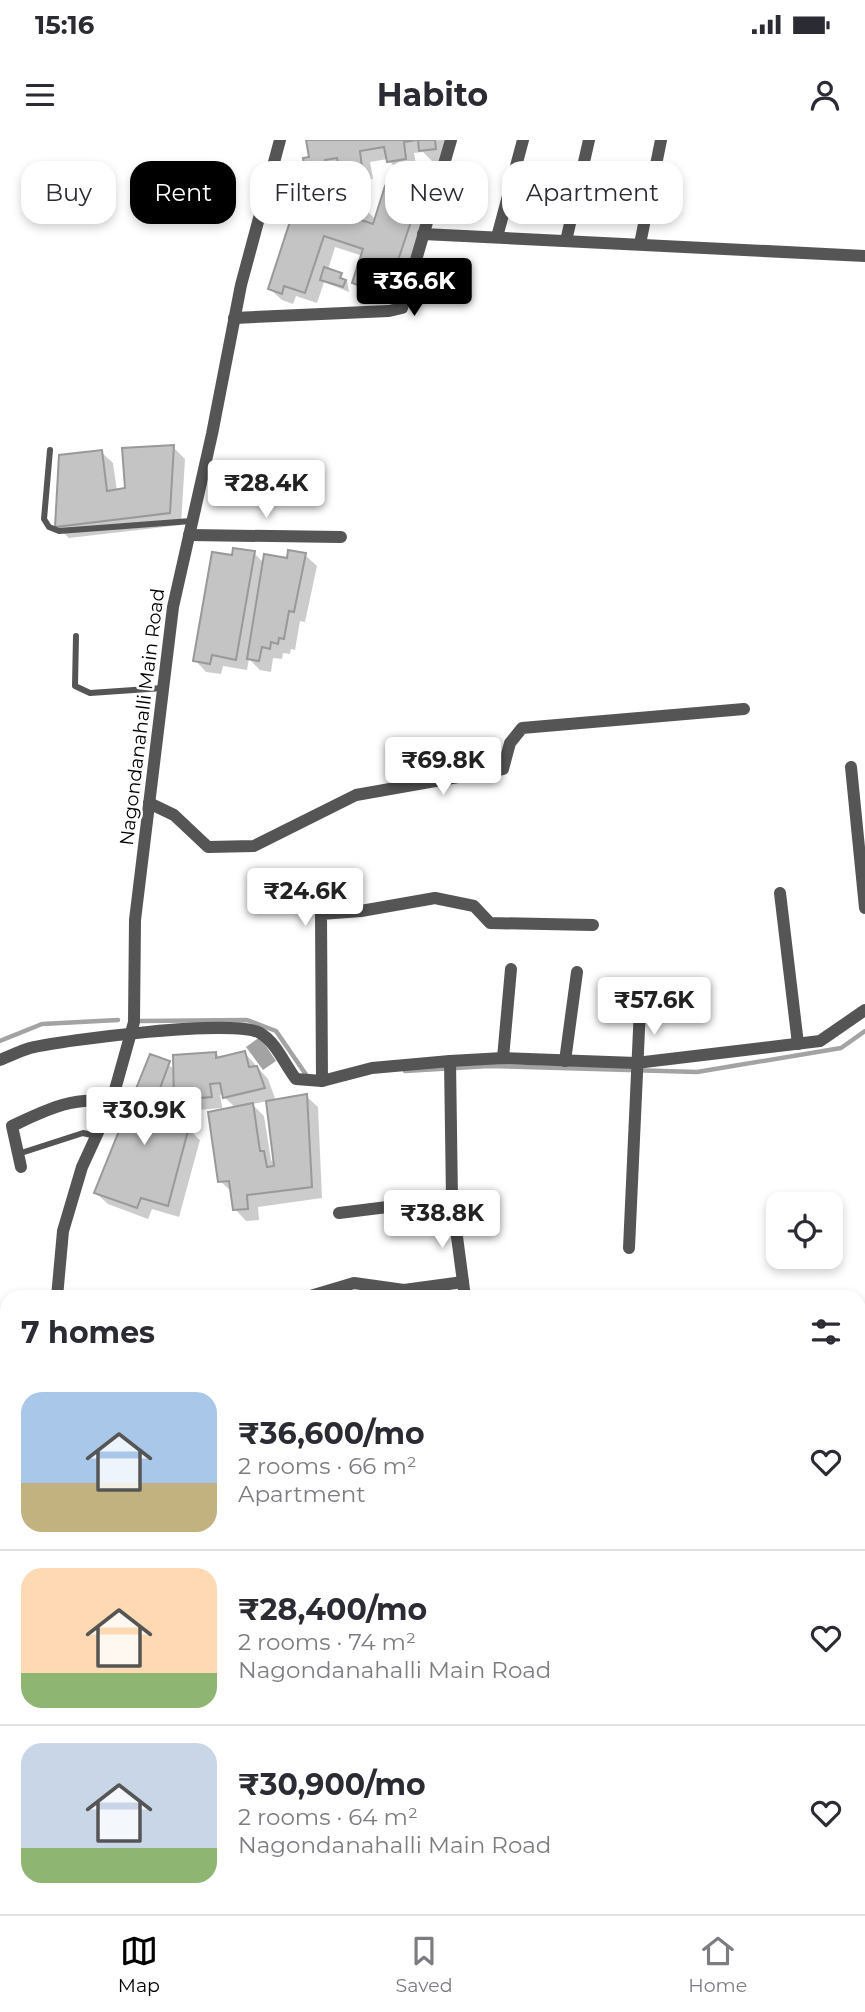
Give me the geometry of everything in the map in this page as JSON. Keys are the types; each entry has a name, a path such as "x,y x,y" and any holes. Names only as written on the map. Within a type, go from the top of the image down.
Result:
{"street":[{"name":"Nagondanahalli Main Road","path":"58,1290 63,1231 82,1167 111,1104 134,1021 135,920 173,607 234,318 280,140"},
{"path":"234,318 388,311 402,307 451,140"},
{"path":"497,237 523,140"},
{"path":"566,241 589,140"},
{"path":"640,244 660,140"},
{"path":"424,234 865,256"},
{"path":"189,535 341,537"},
{"path":"149,803 174,816 208,847 254,846 356,795 503,769 510,743 522,728 744,709"},
{"path":"851,767 865,908"},
{"path":"780,893 798,1044"},
{"path":"322,1081 321,914 361,911 435,898 474,906 490,923 593,925"},
{"path":"503,1058 511,969"},
{"path":"565,1061 577,972"},
{"path":"629,1248 640,1008"},
{"path":"0,1060 29,1048 131,1034 239,1027 259,1032 273,1045 296,1079 322,1081 372,1068 503,1058 636,1063 820,1041 865,1010"},
{"path":"450,1061 452,1199 464,1290"},
{"path":"19,1161 12,1126 52,1108 96,1099 111,1104"},
{"path":"339,1213 452,1199"},
{"path":"330,1290 354,1283 404,1290 463,1282"}],"lane":[{"path":"50,450 44,519 49,527 59,531 193,521"},
{"path":"76,636 75,686 90,693 163,688"},
{"path":"19,1161 83,1133 96,1136"}],"shaded area":[{"path":"260,1037 276,1061 263,1070 246,1047"}],"building":[{"path":"306,140 417,140 404,142 406,159 393,161 387,161 384,147 360,151 361,161 338,161 337,158 303,161 303,158 309,157"},
{"path":"418,140 435,140 436,149 419,151"},
{"path":"385,186 385,224 410,224 389,287 369,283 368,289 352,283 363,249 324,236 305,293 284,286 282,294 268,289 289,224 373,224"},
{"path":"324,267 342,273 340,278 346,280 343,287 320,280"},
{"path":"174,445 170,513 55,527 59,455 102,450 107,491 125,488 122,448"},
{"path":"233,548 255,551 236,660 212,655 210,664 193,661 212,552 232,555"},
{"path":"288,550 306,553 294,612 289,611 284,639 279,638 278,644 271,642 270,649 262,647 259,661 247,659 264,554 287,558"},
{"path":"245,1051 249,1067 257,1066 265,1088 223,1098 220,1083 210,1084 212,1097 174,1100 173,1055 216,1052 216,1058"},
{"path":"150,1054 170,1061 151,1113 189,1127 168,1206 141,1198 137,1208 94,1193"},
{"path":"307,1094 312,1187 247,1195 248,1209 233,1210 229,1181 218,1182 208,1112 253,1103 260,1151 264,1151 267,1167 274,1166 266,1101"}],"waterway":[{"path":"0,1041 42,1024 118,1020"},
{"path":"141,1021 247,1020 276,1031 307,1076"},
{"path":"405,1071 489,1066 697,1072 841,1048 865,1031"}]}
